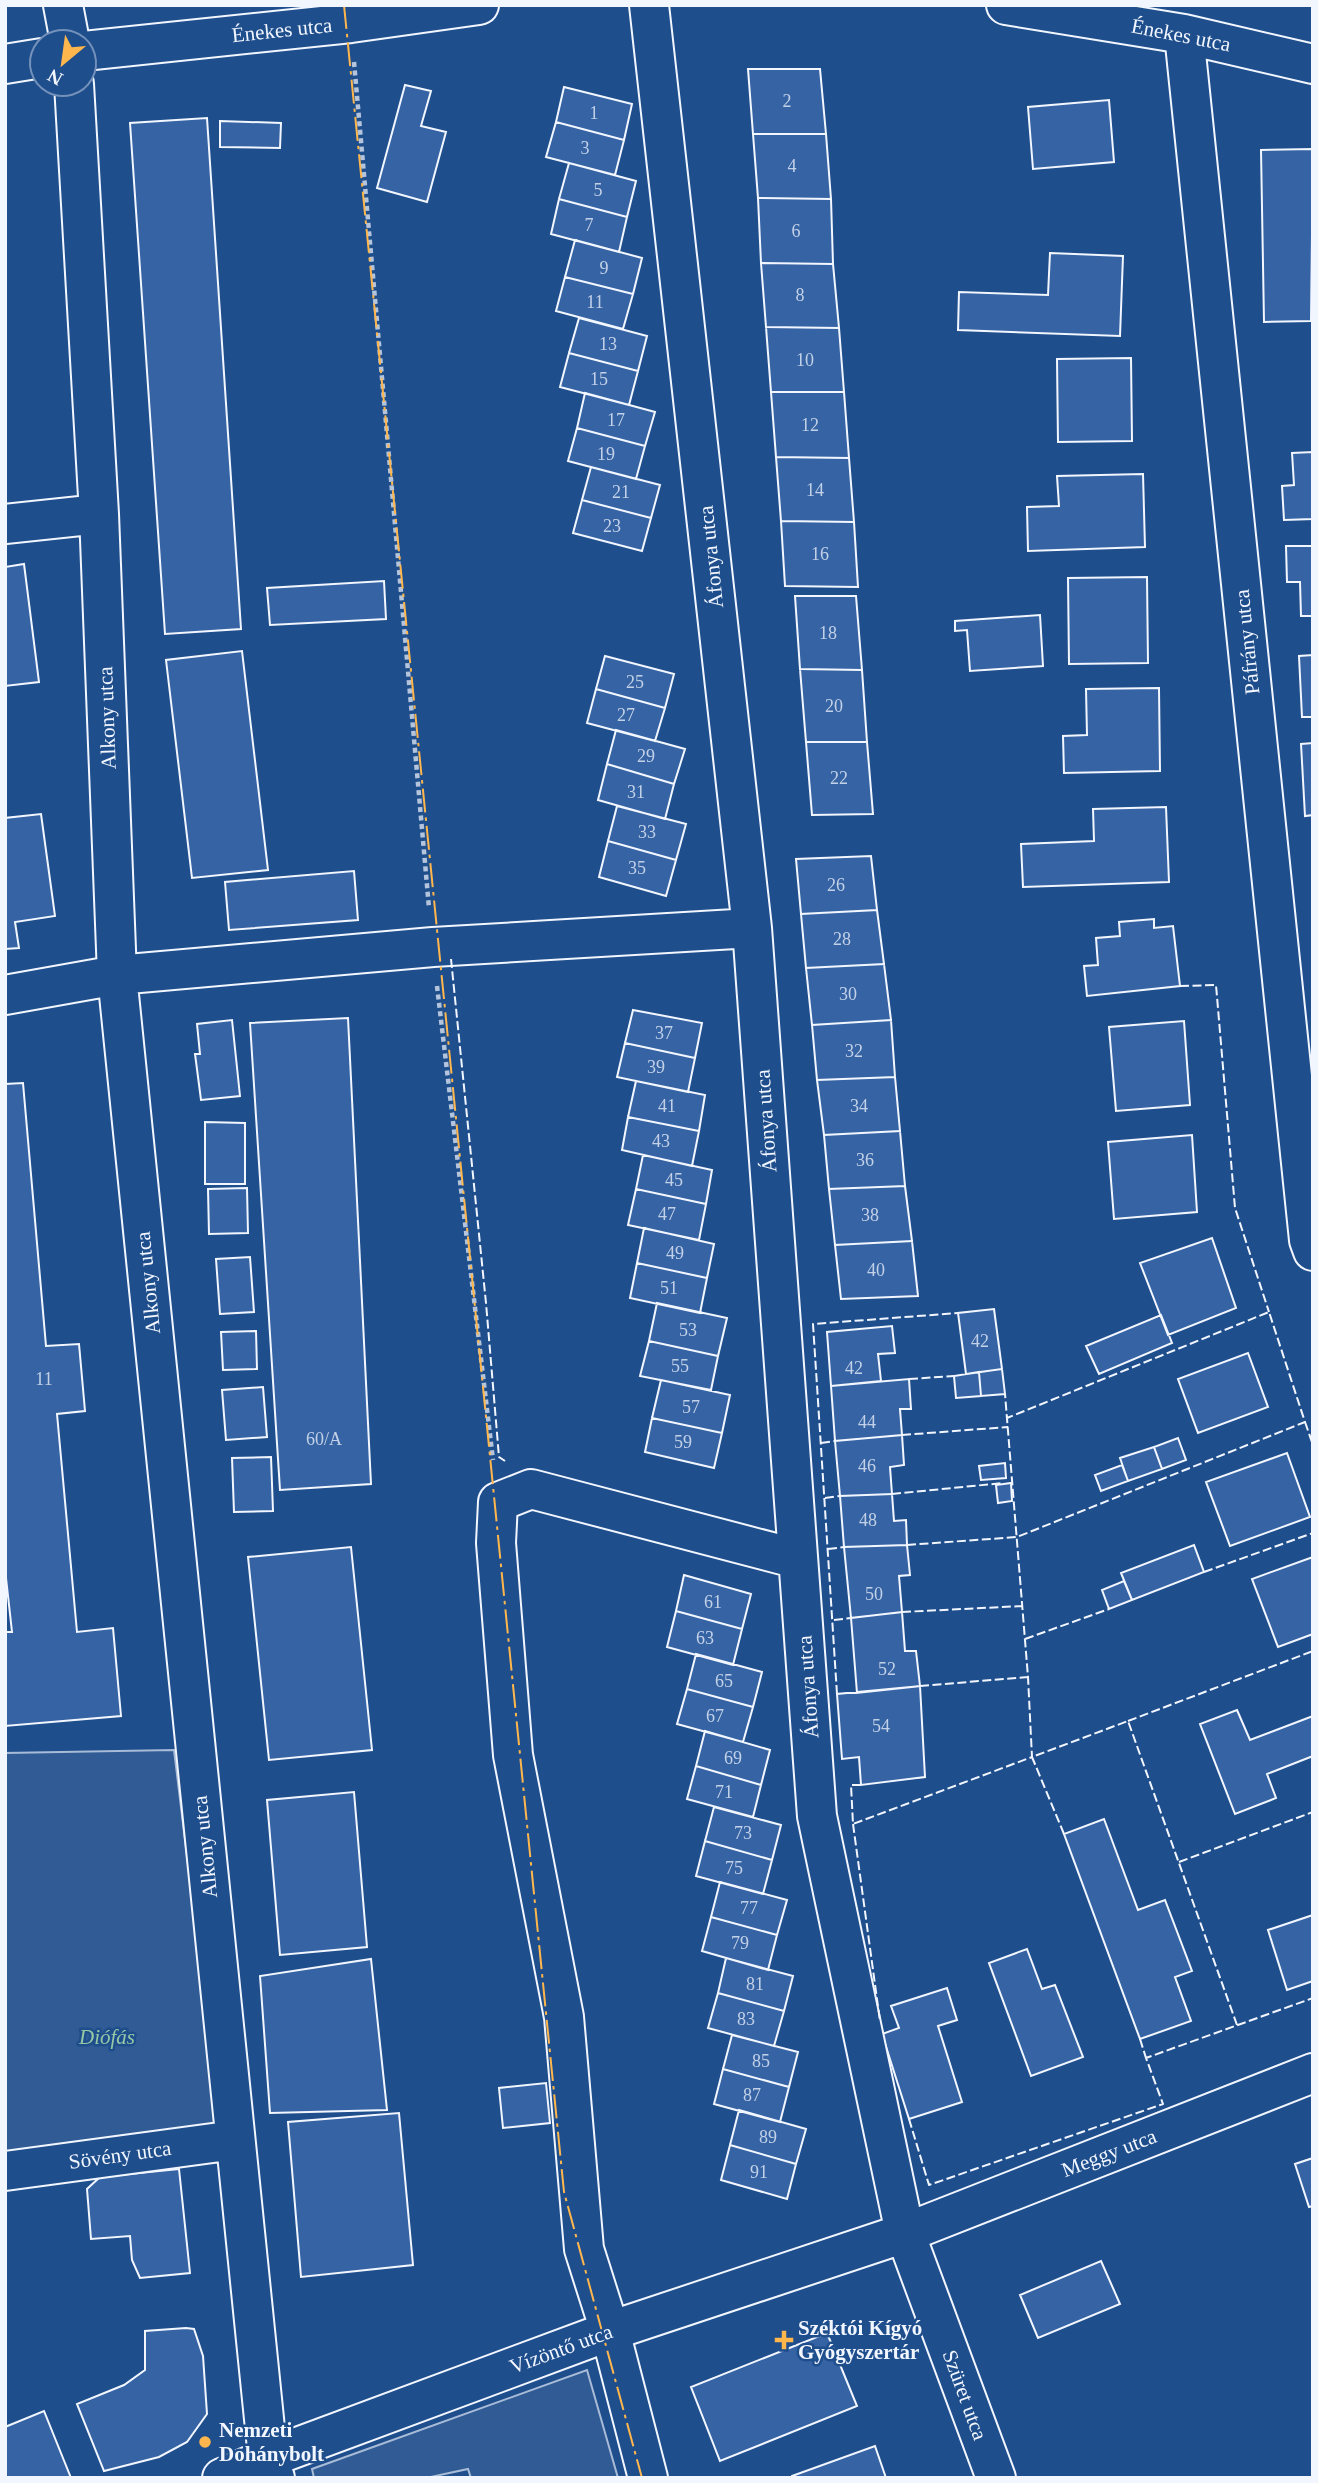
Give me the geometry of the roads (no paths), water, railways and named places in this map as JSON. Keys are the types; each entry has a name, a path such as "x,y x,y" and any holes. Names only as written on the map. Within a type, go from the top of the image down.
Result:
{"street":[{"path":"62,5 67,28"},
{"name":"Énekes utca","path":"98,50 351,23 479,5"},
{"name":"Áfonya utca","path":"649,5 752,928 817,1816 905,2233"},
{"name":"Énekes utca","path":"1006,5 1184,34 1313,64"},
{"name":"Páfrány utca","path":"1184,34 1309,1240 1313,1251"},
{"path":"5,64 28,60"},
{"name":"Alkony utca","path":"75,98 99,514 117,975 234,2140 271,2468"},
{"path":"5,524 99,514"},
{"path":"5,995 117,975 433,947 752,928"},
{"path":"648,2478 610,2331 584,2249 564,2017 513,1755 496,1543 515,1496 798,1559"},
{"name":"Meggy utca","path":"905,2233 1313,2073"},
{"name":"Sövény utca","path":"5,2171 234,2140"},
{"name":"Vízöntő utca","path":"222,2478 271,2468 610,2331 905,2233"},
{"name":"Szüret utca","path":"905,2233 996,2478"}],"place":[{"name":"Széktói Kígyó Gyógyszertár","path":"784,2340"},
{"name":"Nemzeti Dohánybolt","path":"205,2442"}],"park label":[{"name":"Diófás","path":"107,2037"}]}
